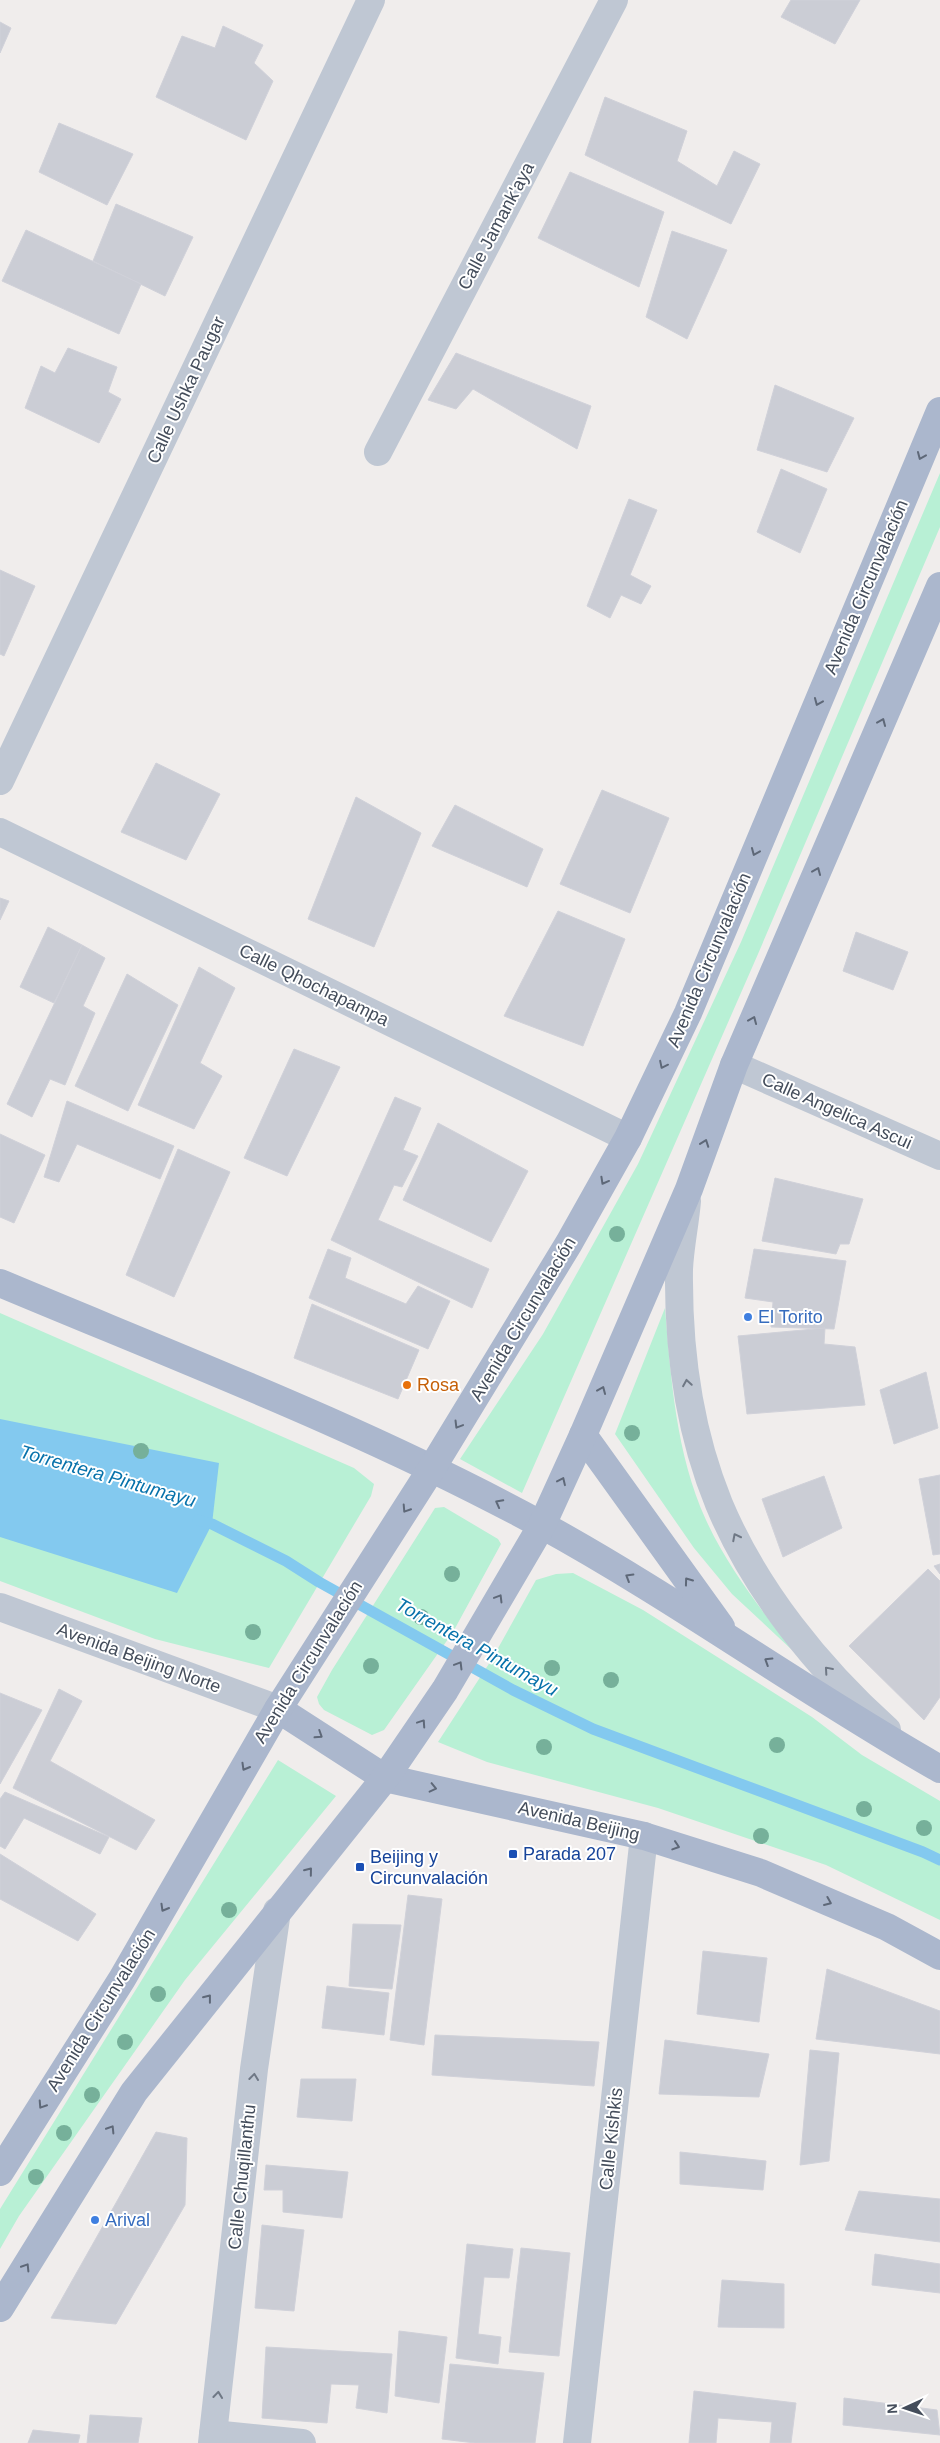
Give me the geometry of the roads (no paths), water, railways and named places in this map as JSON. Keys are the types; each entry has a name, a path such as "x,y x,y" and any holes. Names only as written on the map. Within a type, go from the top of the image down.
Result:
{"main road":[{"name":"Avenida Circunvalación","path":"1,2167 122,1979 278,1709 432,1468 569,1243 628,1138 688,1013 940,410"},
{"path":"0,2308 134,2092 276,1911 385,1778 445,1690 542,1525 583,1435 689,1188 734,1065 940,586"},
{"path":"0,1283 289,1404 432,1468 542,1525 727,1635 940,1769"},
{"path":"583,1435 727,1635"},
{"name":"Avenida Beijing","path":"278,1709 385,1778 644,1836 761,1873 887,1927 940,1956"}],"street":[{"name":"Calle Ushka Paugar","path":"0,781 371,0"},
{"name":"Calle Jamank'aya","path":"378,452 614,0"},
{"name":"Calle Qhochapampa","path":"0,832 628,1138"},
{"name":"Calle Angelica Ascui","path":"734,1065 940,1156"},
{"path":"689,1188 680,1268 682,1348 695,1428 719,1504 761,1585 810,1649 855,1701 912,1753"},
{"name":"Avenida Beijing Norte","path":"0,1607 278,1709"},
{"name":"Calle Kishkis","path":"578,2443 644,1836"},
{"name":"Calle Chuqillanthu","path":"213,2438 254,2069 276,1911"},
{"path":"213,2438 302,2443"}],"water":[{"path":"0,1419 219,1463 212,1524 177,1593 0,1537"}],"waterway":[{"name":"Torrentera Pintumayu","path":"198,1520 212,1524 286,1561 319,1582 513,1690 593,1729 940,1860"}],"place":[{"name":"El Torito","path":"748,1317"},
{"name":"Rosa","path":"407,1385"},
{"name":"Parada 207","path":"513,1854"},
{"name":"Beijing y Circunvalación","path":"360,1867"},
{"name":"Arival","path":"95,2220"}]}
